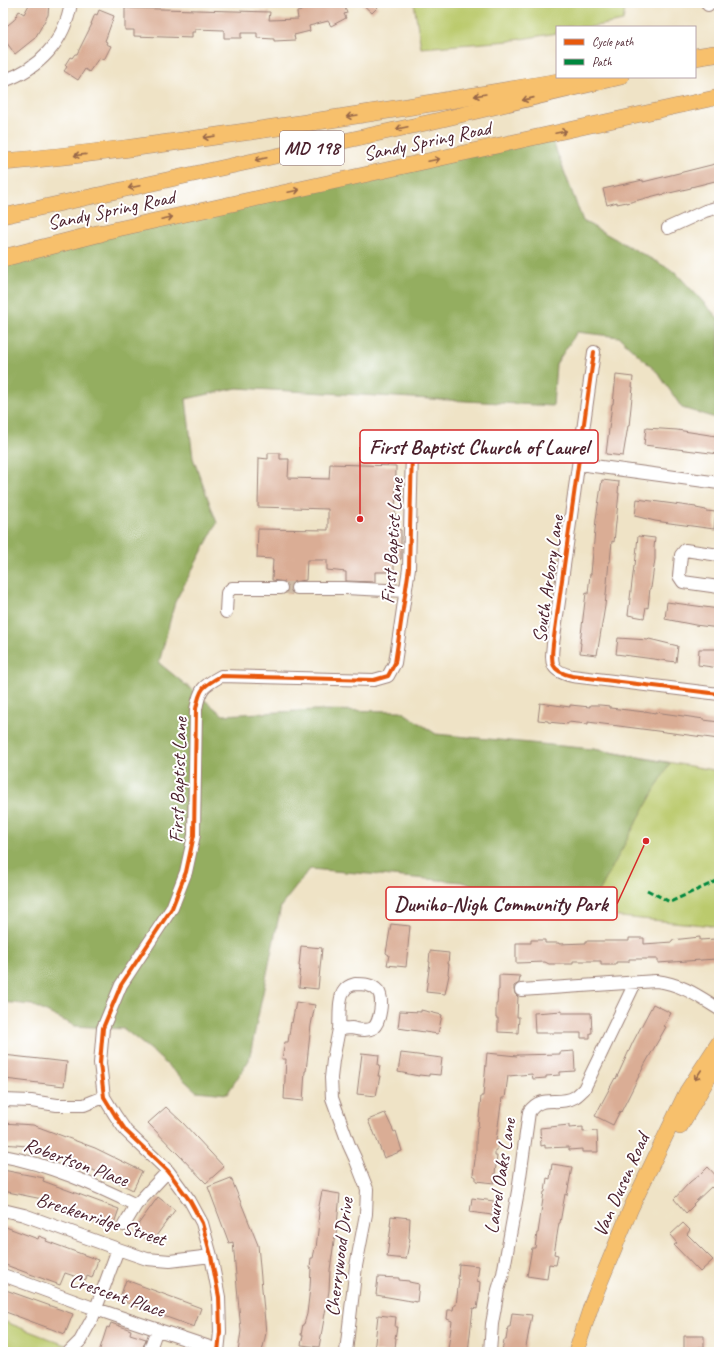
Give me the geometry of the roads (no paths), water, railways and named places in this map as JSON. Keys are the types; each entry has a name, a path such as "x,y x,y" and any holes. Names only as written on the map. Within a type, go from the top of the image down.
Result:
{"highway":[{"path":"696,58 717,53"},
{"path":"3,162 119,150 218,136 432,104 581,78"},
{"path":"3,258 101,233"}],"main road":[{"name":"Sandy Spring Road","path":"3,216 435,121 617,78"},
{"name":"Sandy Spring Road","path":"3,254 719,97"},
{"name":"Van Dusen Road","path":"576,1352 593,1300 631,1208 688,1091 719,1042"},
{"name":"Van Dusen Road","path":"586,1352 613,1270 636,1214 682,1124 707,1080 719,1064"}],"street":[{"path":"3,81 26,70 44,57 52,48 64,27 71,3"},
{"path":"668,228 705,211 719,207"},
{"name":"South Arbory Lane","path":"594,352 553,644 553,666 559,671 572,676 719,694"},
{"name":"First Baptist Lane","path":"218,1351 220,1332 219,1297 211,1256 202,1223 190,1201 168,1171 126,1131 104,1097 100,1063 103,1028 121,985 172,908 186,872 194,835 196,709 199,694 207,684 221,676 374,680 388,676 395,663 409,568 411,540 412,452"},
{"path":"579,464 719,483"},
{"path":"719,555 685,550 681,555 679,576 683,582 719,587"},
{"path":"226,612 227,593 232,588 282,588"},
{"path":"297,588 345,588 406,591"},
{"path":"521,990 661,982 682,987 719,1009"},
{"name":"Laurel Oaks Lane","path":"490,1352 492,1324 518,1191 529,1112 536,1104 542,1102 569,1100 574,1098 584,1089 635,983"},
{"name":"Cherrywood Drive","path":"339,1029 350,1028 368,1030 373,1028 378,1023 380,1014 380,996 378,991 371,986 363,984 355,984 344,990 341,996 339,1029 331,1078 332,1098 367,1189 366,1214 356,1266 346,1352"},
{"path":"3,1100 31,1101 57,1105 84,1105 104,1097"},
{"name":"Robertson Place","path":"3,1156 18,1159 54,1171 105,1190 136,1205"},
{"path":"124,1225 136,1205 168,1171"},
{"name":"Breckenridge Street","path":"3,1210 24,1215 147,1258 170,1261 211,1256"},
{"path":"69,1352 80,1341 92,1319 118,1249"},
{"name":"Crescent Place","path":"3,1274 218,1351"},
{"path":"149,1352 157,1329"}],"tunnel":[{"path":"281,588 297,588"}],"place":[{"name":"First Baptist Church of Laurel","path":"360,519"},
{"name":"Duniho-Nigh Community Park","path":"646,841"}]}
